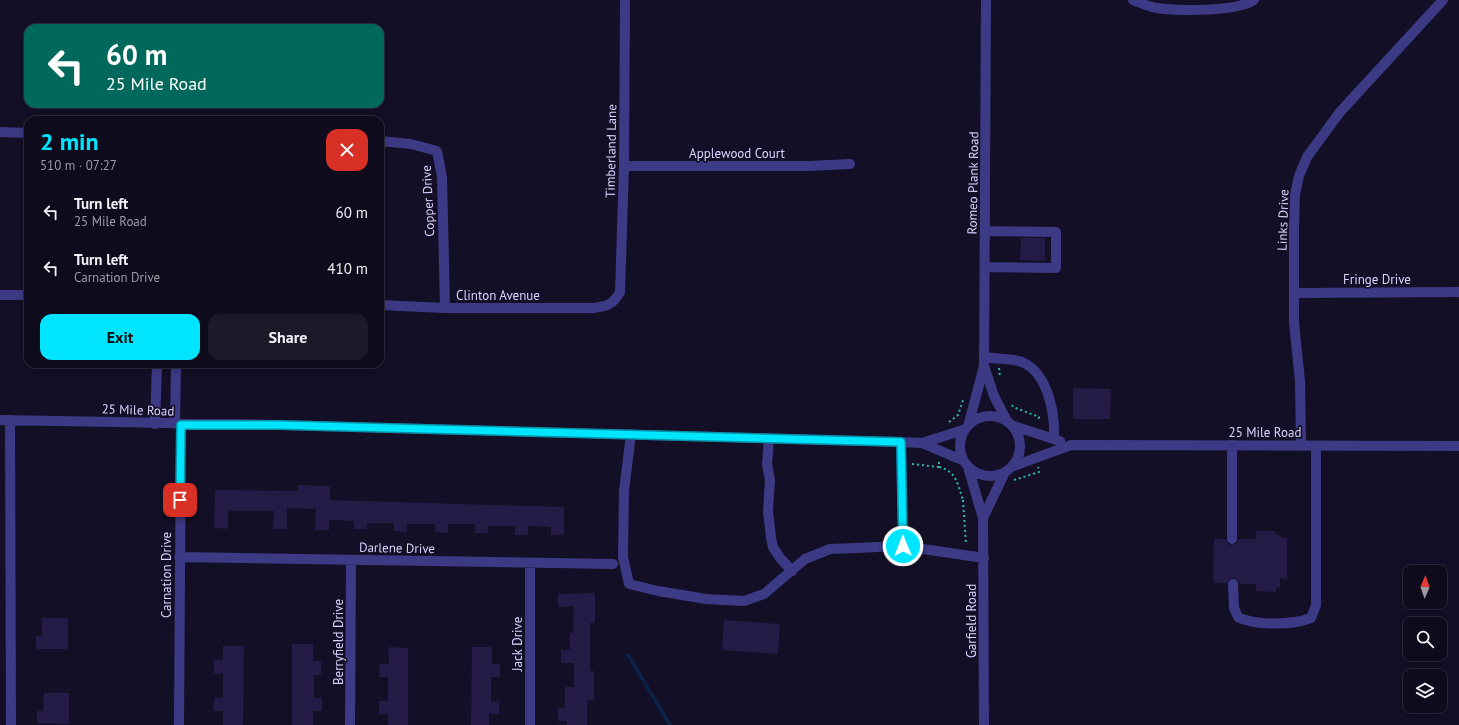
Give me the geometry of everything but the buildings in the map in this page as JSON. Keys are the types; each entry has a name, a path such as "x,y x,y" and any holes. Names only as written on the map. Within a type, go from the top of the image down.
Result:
{"street":[{"name":"Timberland Lane","path":"615,301 620,292 624,166 625,0"},
{"name":"Romeo Plank Road","path":"966,427 984,362 986,0"},
{"path":"1133,0 1156,8 1227,9 1249,3 1254,0"},
{"name":"Links Drive","path":"1301,446 1300,382 1294,323 1295,195 1299,176 1307,157 1340,112 1443,0"},
{"path":"0,132 24,133"},
{"name":"Copper Drive","path":"384,141 411,144 437,151 442,177 445,308"},
{"name":"Applewood Court","path":"624,166 809,166 850,164"},
{"path":"985,231 1056,232 1056,268 985,267"},
{"name":"Fringe Drive","path":"1294,293 1459,292"},
{"path":"0,294 24,295"},
{"name":"Clinton Avenue","path":"384,305 445,308 593,308 606,306 615,301"},
{"path":"984,362 998,359 1021,362 1034,370 1045,386 1051,403 1055,420 1054,438"},
{"name":"Romeo Plank Road","path":"984,362 994,396 1006,419"},
{"path":"155,424 157,368"},
{"name":"Carnation Drive","path":"176,368 178,424 179,725"},
{"path":"987,415 1006,419 1014,426 1019,435 1021,446 1019,456 1014,466 995,476 985,476 975,473 966,464 960,449 960,440 966,427 978,418 987,415"},
{"path":"5,420 5,549 12,725"},
{"name":"25 Mile Road","path":"5,420 155,424 279,425 922,443 966,427"},
{"name":"25 Mile Road","path":"1014,426 1054,438 1071,445"},
{"path":"631,434 624,491 623,557 629,584 658,591 706,599 744,601 764,594 805,559 830,549 903,546 984,558"},
{"path":"769,438 767,464 770,480 768,511 771,538 773,547 780,558 792,571"},
{"path":"901,442 903,546"},
{"name":"25 Mile Road","path":"922,443 966,464"},
{"name":"25 Mile Road","path":"1014,466 1071,445 1459,446"},
{"path":"1232,445 1232,539"},
{"path":"1233,584 1234,608 1238,618 1248,622 1300,622 1311,618 1316,605 1316,446"},
{"name":"Garfield Road","path":"966,464 983,518 984,725"},
{"name":"Garfield Road","path":"983,518 1005,472"},
{"name":"Darlene Drive","path":"179,558 613,564"},
{"name":"Berryfield Drive","path":"350,725 351,560"},
{"name":"Jack Drive","path":"530,564 530,725"}],"path":[{"path":"998,359 1000,382"},
{"path":"947,423 958,415 964,396"},
{"path":"1009,401 1013,407 1039,417 1038,421"},
{"path":"938,467 939,461"},
{"path":"902,463 938,467 948,470 953,475 963,500 967,556"},
{"path":"1009,485 1014,480 1039,472 1038,466"},
{"path":"963,500 968,498"}],"waterway":[{"path":"628,655 670,725"}],"route":[{"path":"180,500 181,425 279,425 901,442 903,546"}]}
